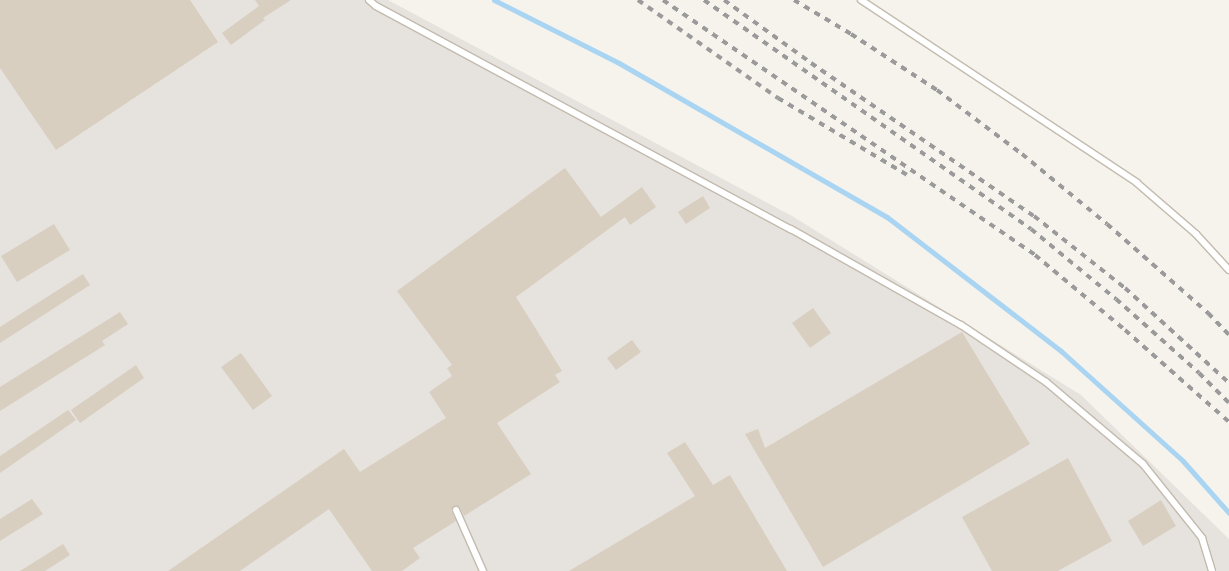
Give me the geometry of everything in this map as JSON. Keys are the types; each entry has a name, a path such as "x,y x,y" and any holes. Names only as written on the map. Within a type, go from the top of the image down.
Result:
{"lane":[{"path":"369,0 392,15 800,234 961,325 1046,382 1143,464 1202,538 1212,571"},
{"path":"860,0 1136,183 1196,234 1229,270"},
{"path":"456,510 483,571"}],"shaded area":[{"path":"0,0 388,0 792,216 1081,395 1229,539 1229,571 0,571"}],"building":[{"path":"0,0 190,0 218,42 56,150 0,68"},
{"path":"255,0 291,0 263,18 265,20 231,45 222,33 259,6"},
{"path":"565,168 601,217 642,187 656,207 630,225 625,217 516,297 562,371 555,375 560,382 497,423 531,474 464,516 459,506 454,506 451,510 456,521 413,548 420,558 402,571 372,571 329,509 240,571 168,571 344,449 360,472 446,418 429,392 452,376 447,368 452,365 397,291"},
{"path":"703,196 710,208 686,224 678,212"},
{"path":"54,224 70,250 17,282 1,256"},
{"path":"83,274 90,285 0,343 0,327"},
{"path":"813,308 831,333 810,348 792,323"},
{"path":"120,312 128,324 102,341 105,345 0,411 0,387"},
{"path":"962,332 1030,444 823,567 745,434 758,429 765,448"},
{"path":"632,340 641,352 616,370 607,358"},
{"path":"241,353 272,396 253,410 221,367"},
{"path":"136,365 144,378 80,423 71,410"},
{"path":"68,410 76,420 0,473 0,456"},
{"path":"685,442 713,485 730,475 787,571 569,571 695,496 667,453"},
{"path":"1068,458 1112,541 1058,571 992,571 962,517"},
{"path":"32,499 43,514 0,541 0,519"},
{"path":"1161,500 1176,526 1143,546 1128,521"},
{"path":"63,544 70,555 45,571 20,571"}],"waterway":[{"path":"494,0 619,63 887,217 1061,351 1183,461 1229,513"}],"railway":[{"path":"638,0 778,98 907,175"},
{"path":"663,0 1035,255 1125,330 1229,422"},
{"path":"704,0 1031,229 1116,299 1199,373 1229,403"},
{"path":"724,0 811,63 1034,216 1125,288 1229,383"},
{"path":"794,0 851,34 937,90 1022,154 1107,224 1208,313 1229,335"}]}
